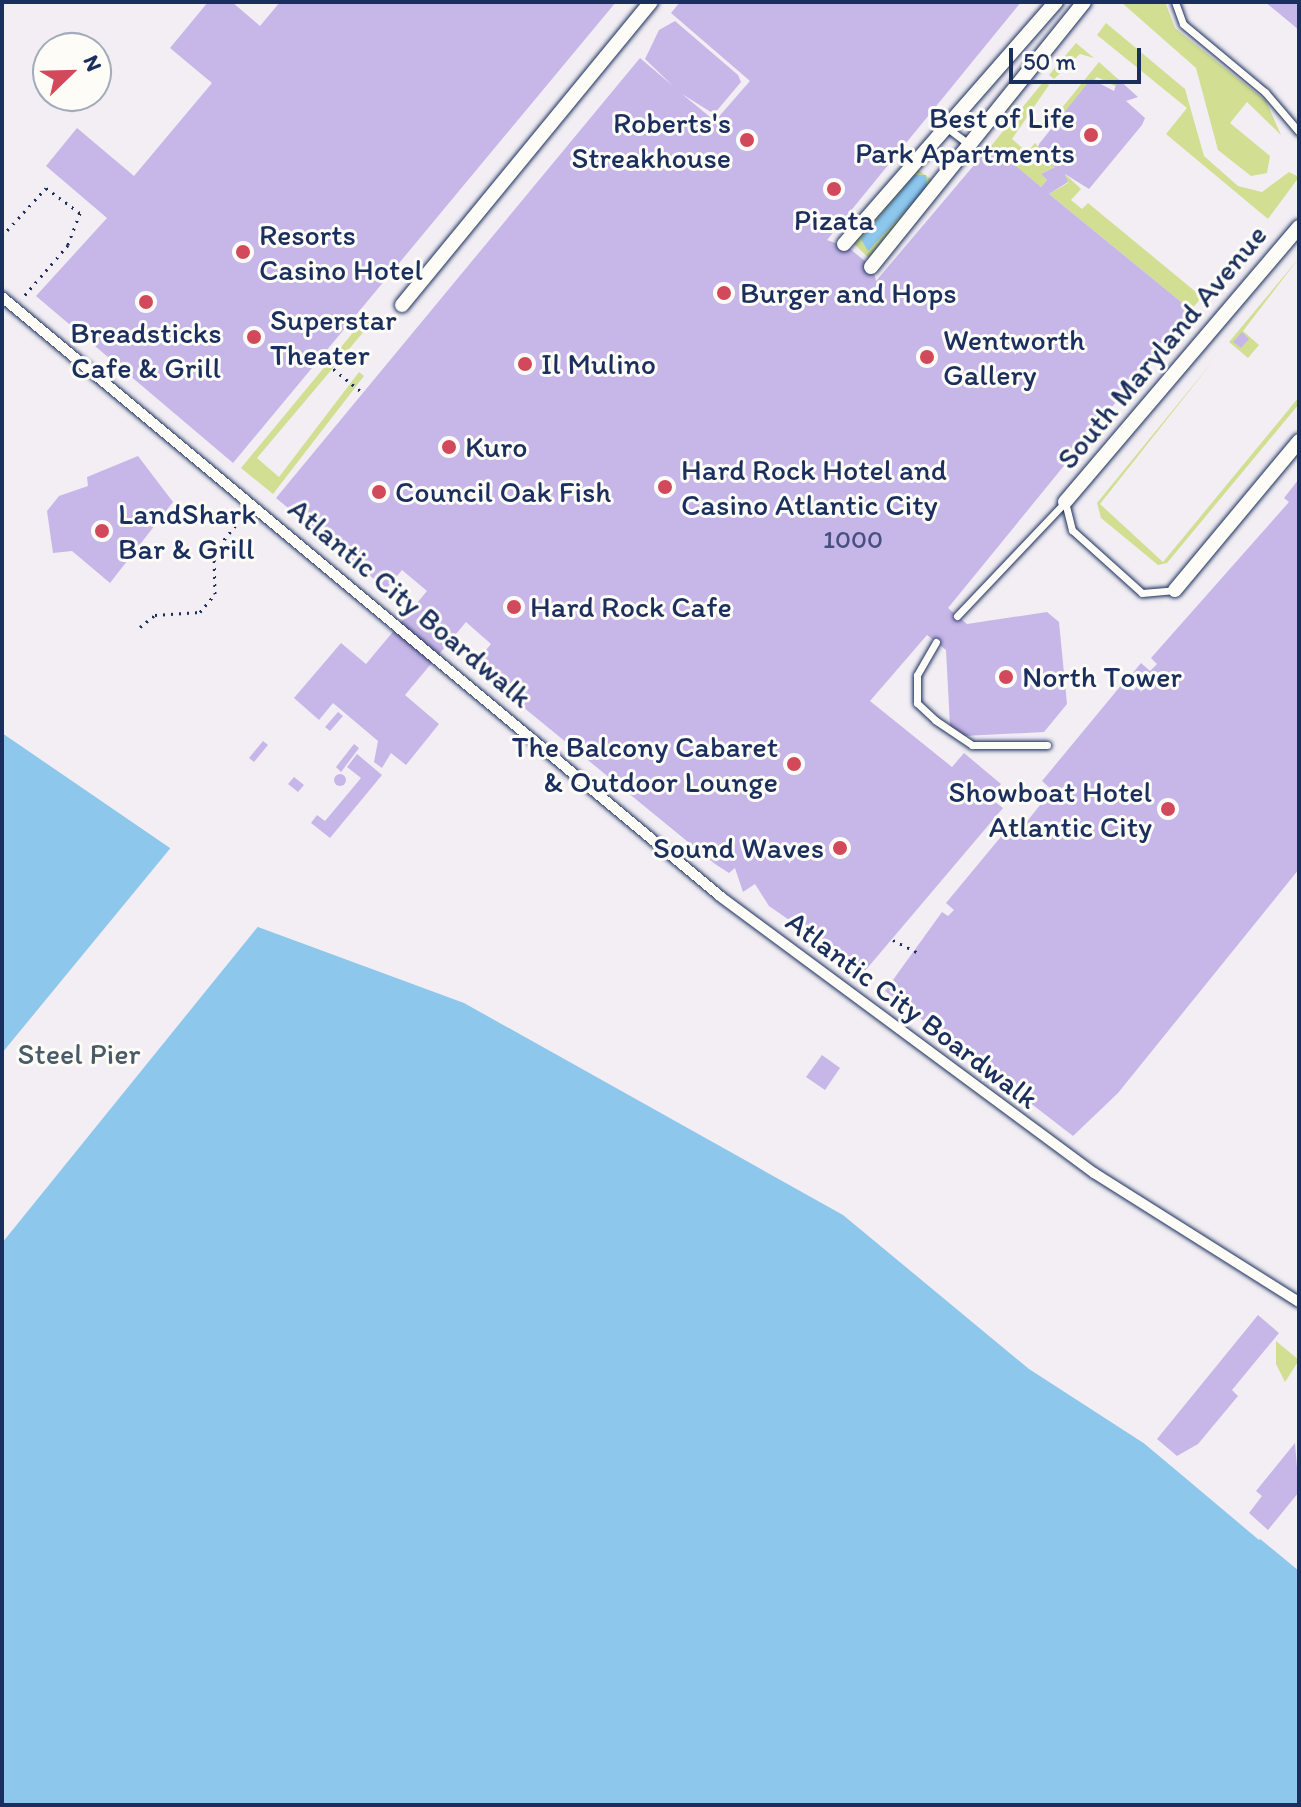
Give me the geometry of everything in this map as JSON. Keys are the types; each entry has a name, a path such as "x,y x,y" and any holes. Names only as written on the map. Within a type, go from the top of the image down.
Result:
{"street":[{"path":"402,305 651,2"},
{"path":"844,244 1056,2"},
{"path":"871,267 1084,2"},
{"name":"South Maryland Avenue","path":"1065,502 1299,227"},
{"name":"Atlantic City Boardwalk","path":"2,297 721,897 1084,1166 1299,1302"},
{"path":"1175,590 1299,441"}],"lane":[{"path":"1175,2 1183,24 1265,92 1299,132"},
{"path":"945,126 971,146"},
{"path":"1065,502 1072,530 1142,593 1175,590"},
{"path":"957,616 1065,502"},
{"path":"936,642 917,675 917,703 935,720 972,745 1047,745"}],"path":[{"path":"2,236 46,188 80,213 68,245 13,307"},
{"path":"321,359 363,393"},
{"path":"140,627 155,615 200,612 215,594 214,552 237,524"},
{"path":"893,940 918,953"}],"green space":[{"path":"1121,2 1165,2 1175,28 1266,101 1281,135 1247,102 1230,123 1270,156 1267,173 1251,176 1218,150 1196,68"},
{"path":"1106,23 1185,89 1204,156 1238,186 1262,192 1289,172 1299,177 1268,219 1166,134 1187,108 1097,35"},
{"path":"1076,43 1094,58 1080,54 1054,79 1049,75"},
{"path":"1099,62 1118,79 1117,87 1097,77 1066,113 1061,109"},
{"path":"1044,81 1049,85 1012,139 1027,152 1035,143 1055,167 1041,174 1047,180 1041,187 991,146"},
{"path":"917,169 932,180 872,261 853,243"},
{"path":"1065,174 1081,189 1071,200 1082,209 1088,203 1202,297 1191,310 1049,194 1068,183"},
{"path":"1299,258 1243,331 1259,345 1248,358 1229,342"},
{"path":"365,318 371,323 257,458 279,477 359,372 364,376 273,494 241,468"},
{"path":"1213,361 1100,504 1163,562 1299,397 1299,404 1167,563 1158,565 1101,518 1097,503"},
{"path":"1276,1341 1299,1360 1285,1382 1276,1364"}],"water":[{"path":"915,175 926,175 927,187 868,251 861,239"},
{"path":"2,733 170,848 258,927 464,1003 843,1215 1029,1369 1145,1444 1299,1571 1299,1805 2,1805"}],"pier":[{"name":"Steel Pier","path":"173,845 260,924 2,1243 2,1053"},
{"path":"1148,1441 1262,1537 1259,1540 1145,1444"}],"building":[{"name":"Resorts Casino Hotel","path":"208,2 232,2 260,26 280,2 616,2 233,463 36,296 107,218 46,166 77,128 134,176 212,83 170,48"},
{"name":"Hard Rock Hotel and Casino Atlantic City","path":"680,2 1021,2 827,240 849,248 873,268 876,281 991,145 1041,187 1047,180 1041,174 1055,167 1037,151 1039,144 1091,79 1114,91 1118,79 1138,97 1126,101 1145,118 1142,125 1089,189 1065,174 1068,182 1049,194 1191,310 948,608 967,624 1047,612 1059,622 1067,704 1044,732 963,736 950,726 946,650 927,635 870,701 952,767 964,753 1001,784 990,798 1003,808 864,972 769,906 755,884 743,892 735,868 729,873 715,864 512,698 476,662 491,644 466,622 405,695 439,724 406,765 391,753 382,768 374,762 378,741 333,703 319,720 294,698 341,643 366,664 427,591 402,570 386,589 276,498 640,58 673,86 645,59 659,30 675,21 738,75 741,82 714,114 682,94 715,121 750,81 671,13"},
{"path":"1265,2 1299,2 1299,30"},
{"path":"1242,332 1249,339 1241,348 1233,342"},
{"name":"LandShark Bar & Grill","path":"138,456 173,502 110,583 72,551 53,553 47,511 59,496 88,486 87,477"},
{"name":"Showboat Hotel Atlantic City","path":"1299,479 1299,869 1118,1093 1073,1136 885,991 942,912 948,916 954,910 946,903 1009,827 1017,834 1052,790 1042,781 1123,683 1133,691 1141,682 1132,674 1141,663 1150,671 1157,664 1151,658 1289,502 1284,498"},
{"path":"338,712 343,716 330,731 325,727"},
{"path":"263,741 268,745 254,762 249,758"},
{"path":"354,744 359,748 341,772 336,767"},
{"path":"357,754 382,775 330,838 311,823 317,815 325,821 361,778 347,767"},
{"path":"335,775 345,775 345,785 335,785"},
{"path":"294,777 304,785 298,792 288,784"},
{"path":"822,1055 840,1068 825,1090 806,1077"},
{"path":"1258,1315 1279,1333 1232,1390 1238,1396 1198,1444 1177,1456 1157,1439"},
{"path":"1295,1443 1299,1492 1268,1530 1249,1513 1262,1496 1256,1491"}],"place":[{"name":"Best of Life Park Apartments","path":"1091,135"},
{"name":"Roberts's Streakhouse","path":"747,140"},
{"name":"Pizata","path":"834,189"},
{"name":"Resorts Casino Hotel","path":"243,252"},
{"name":"Burger and Hops","path":"724,293"},
{"name":"Breadsticks Cafe & Grill","path":"146,302"},
{"name":"Superstar Theater","path":"254,337"},
{"name":"Wentworth Gallery","path":"927,357"},
{"name":"Il Mulino","path":"525,364"},
{"name":"Kuro","path":"449,447"},
{"name":"Hard Rock Hotel and Casino Atlantic City","path":"665,487"},
{"name":"Council Oak Fish","path":"379,492"},
{"name":"LandShark Bar & Grill","path":"102,531"},
{"name":"Hard Rock Cafe","path":"514,607"},
{"name":"North Tower","path":"1006,677"},
{"name":"The Balcony Cabaret & Outdoor Lounge","path":"794,764"},
{"name":"Showboat Hotel Atlantic City","path":"1168,809"},
{"name":"Sound Waves","path":"840,848"}]}
